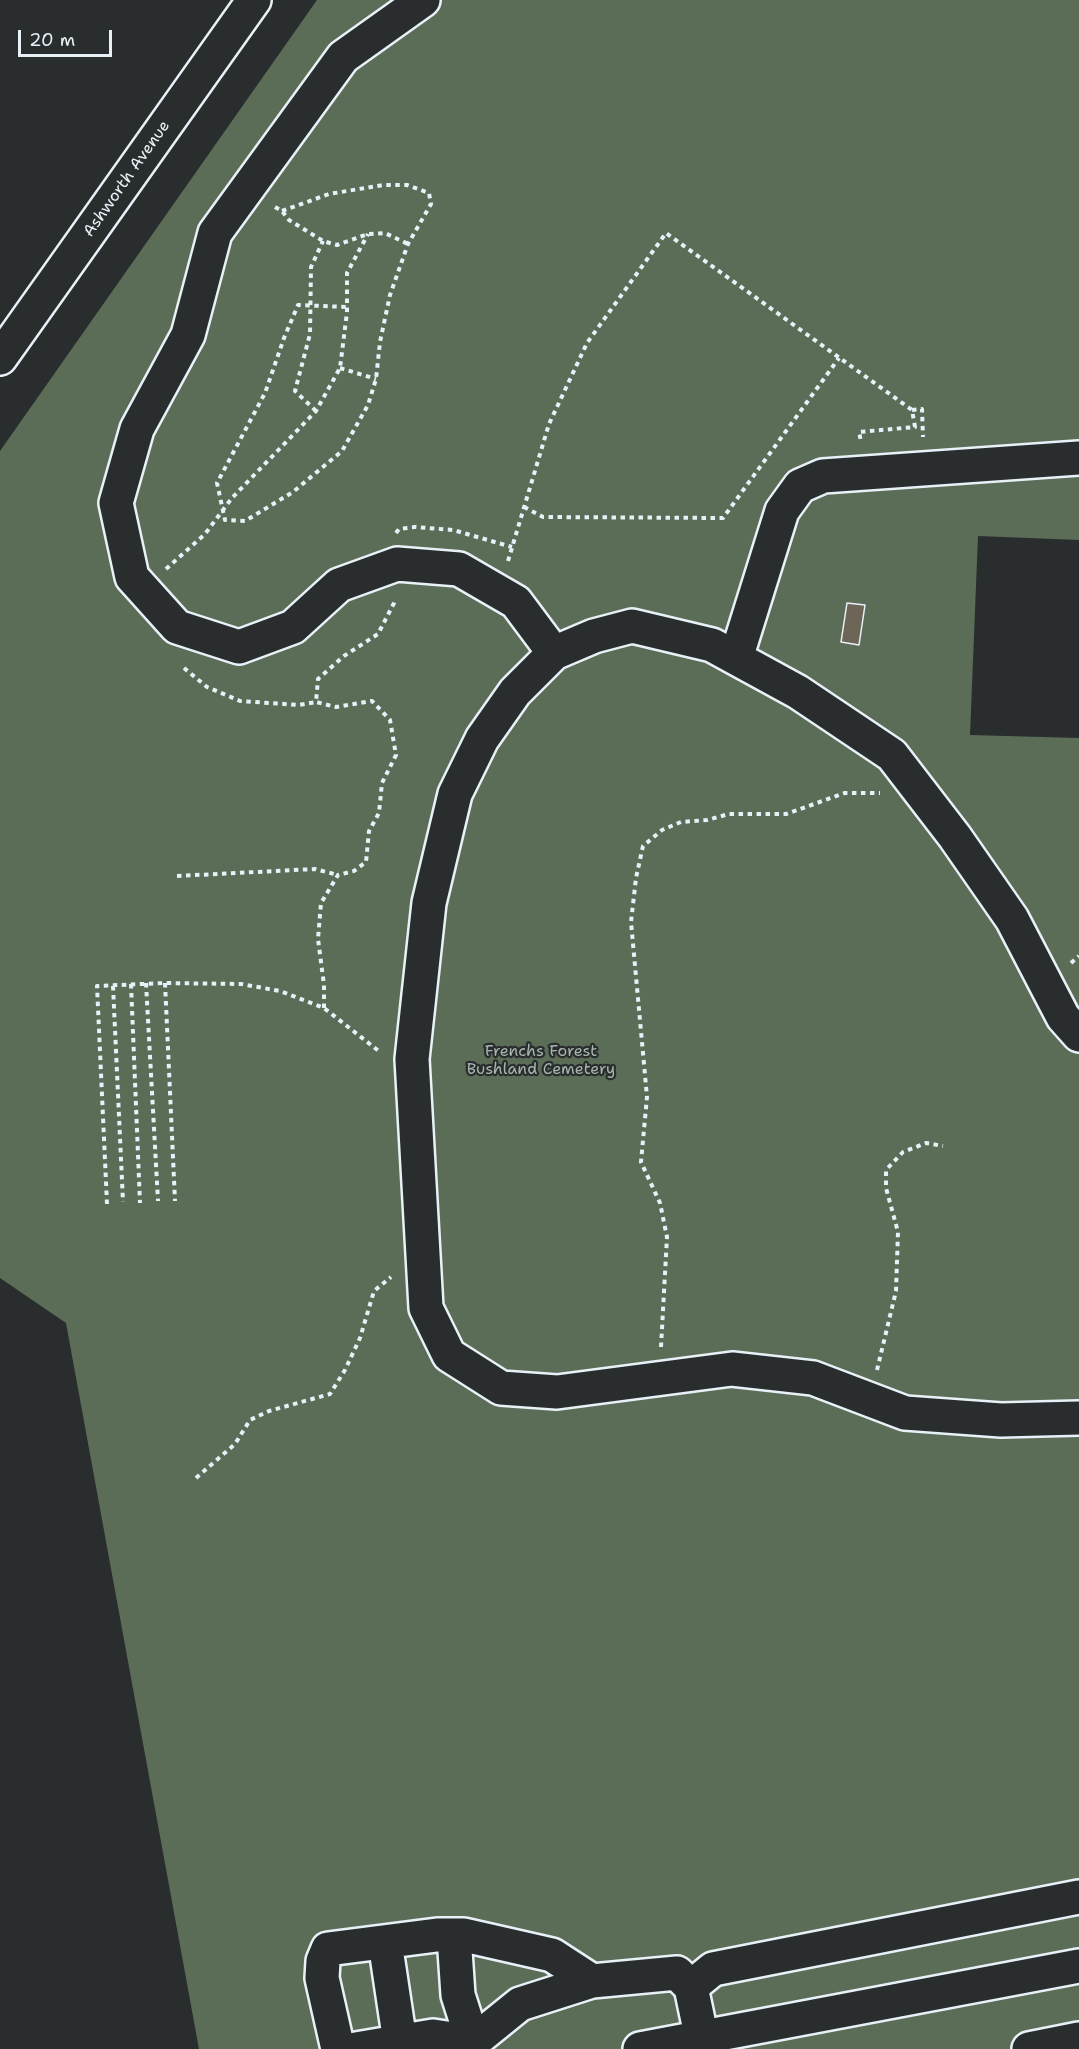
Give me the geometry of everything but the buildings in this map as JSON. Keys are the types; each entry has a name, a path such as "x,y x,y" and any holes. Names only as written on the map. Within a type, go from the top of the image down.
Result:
{"street":[{"name":"Ashworth Avenue","path":"0,358 254,0"},
{"path":"423,0 343,57 215,233 188,335 137,429 116,503 132,577 177,627 239,647 292,627 339,585 397,564 459,569 516,602 554,653"},
{"path":"735,658 782,511 800,486 823,476 1079,458"},
{"path":"1079,1035 1063,1017 1012,919 955,837 892,755 798,692 712,645 632,626 594,636 554,653 514,692 482,739 455,794 429,903 412,1059 426,1308 448,1355 501,1388 557,1392 732,1369 813,1378 905,1413 1001,1420 1079,1418"},
{"path":"691,1987 713,1969 1079,1898"},
{"path":"338,2049 322,1978 323,1961 328,1949 437,1935 464,1935 552,1955 592,1981"},
{"path":"454,1935 458,1995 470,2045"},
{"path":"386,1942 400,2042"},
{"path":"640,2049 703,2043 1079,1966"},
{"path":"470,2045 520,2004 592,1981 677,1973 691,1987 703,2043"},
{"path":"356,2049 433,2036 470,2045"},
{"path":"1029,2049 1079,2039"}],"path":[{"path":"282,211 329,194 383,184 407,185 429,193 431,204 408,244 390,295 375,380 368,405 342,451 293,492 245,521 225,520 217,483 265,393 298,305 346,307"},
{"path":"246,189 282,211 289,220 323,241 337,245 368,234 384,233 408,244"},
{"path":"491,588 505,570 549,424 587,343 666,233 912,410 922,409 923,469"},
{"path":"142,589 206,534 224,508 316,411 340,368 347,273 368,234"},
{"path":"316,411 295,391 310,334 311,267 323,241"},
{"path":"524,507 543,517 723,518 839,357"},
{"path":"340,368 375,380"},
{"path":"870,440 860,441 859,432 915,427 912,410"},
{"path":"912,438 923,437"},
{"path":"316,702 318,679 344,656 378,634 394,603 397,564 391,543 399,529 415,527 453,530 512,547"},
{"path":"177,876 315,869 338,875 354,871 366,862 369,831 378,813 382,783 396,755 390,720 372,701 336,706 316,702 298,705 240,701 207,687 184,668"},
{"path":"663,1378 661,1339 667,1237 660,1203 641,1162 647,1096 631,922 636,878 643,846 662,830 681,822 707,820 729,814 786,814 844,792 901,793 914,783"},
{"path":"324,1008 324,986 318,939 321,903 338,875"},
{"path":"107,1204 97,986 146,983 241,984 280,990 324,1008 383,1054 412,1059"},
{"path":"146,983 158,1201"},
{"path":"165,983 175,1201"},
{"path":"130,984 140,1203"},
{"path":"112,986 123,1202"},
{"path":"867,1398 878,1367 896,1291 898,1232 886,1188 886,1170 903,1152 926,1143 943,1146"},
{"path":"196,1478 235,1444 250,1420 269,1410 330,1394 345,1370 360,1338 374,1292 391,1277 424,1261"}],"green space":[{"name":"Frenchs Forest Bushland Cemetery","path":"317,0 1079,0 1079,540 978,536 970,735 1079,738 1079,2049 199,2049 66,1323 0,1278 0,451"}]}
